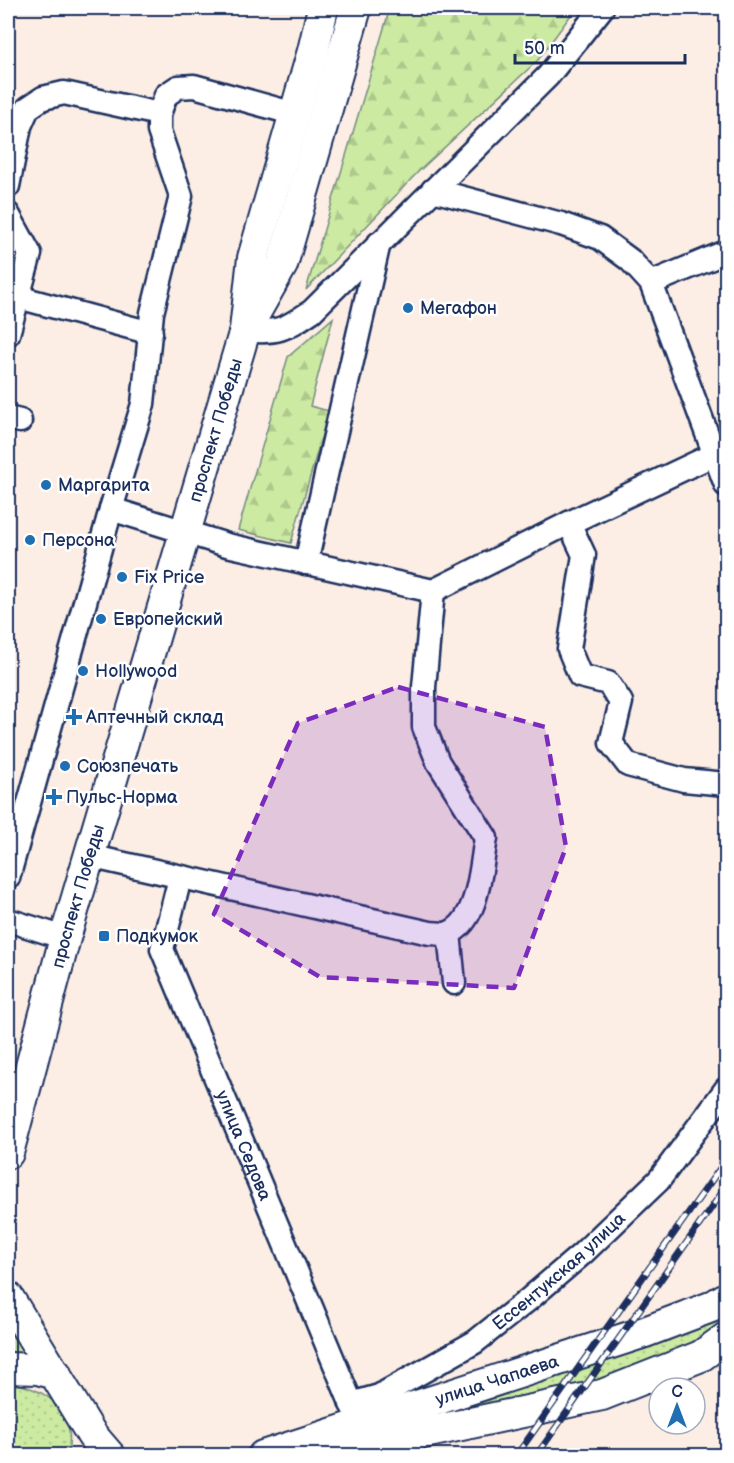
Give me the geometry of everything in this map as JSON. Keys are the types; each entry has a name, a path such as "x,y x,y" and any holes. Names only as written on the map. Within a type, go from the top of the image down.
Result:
{"main road":[{"name":"проспект Победы","path":"8,1149 65,938 245,330 253,258 313,51 323,8"},
{"name":"проспект Победы","path":"245,330 282,265 356,8"},
{"path":"8,1297 56,1374 96,1449"},
{"name":"улица Чапаева","path":"263,1455 645,1332 711,1307 726,1298"},
{"name":"улица Чапаева","path":"333,1455 382,1442 602,1395 701,1356 726,1338"},
{"path":"8,1368 38,1369 56,1374"}],"street":[{"path":"245,330 268,333 291,325 312,311 548,76 602,8"},
{"path":"8,878 111,509 143,404 152,313 181,196 159,131 159,114 166,95 177,87 194,86 295,114"},
{"path":"8,186 20,126 28,108 43,98 64,93 159,114"},
{"path":"434,190 561,224 600,238 630,260 651,283 726,485"},
{"path":"8,214 30,254 8,334"},
{"path":"306,563 380,243"},
{"path":"651,283 726,252"},
{"path":"18,297 151,333"},
{"path":"111,509 227,545 433,591 715,454"},
{"path":"569,523 584,555 569,649 580,676 608,683 621,702 611,743 628,765 684,780 726,784"},
{"path":"89,856 430,933 449,933 467,919 476,896 486,838 438,762 424,727 424,687 433,591"},
{"name":"улица Седова","path":"180,878 162,949 352,1407"},
{"path":"8,920 65,938"},
{"path":"449,933 453,982"},
{"name":"Ессентукская улица","path":"352,1407 379,1396 476,1342 575,1260 659,1180 726,1089"}],"highlighted area":[{"path":"398,687 545,727 566,847 514,988 320,977 214,914 298,723"}],"green space":[{"path":"390,8 576,8 538,60 417,173 306,290"},
{"path":"333,318 310,406 329,411 291,543 238,530 288,357"},
{"path":"726,1310 726,1319 697,1342 600,1383 384,1429"},
{"path":"8,1316 27,1348 22,1354 8,1356"},
{"path":"17,1384 41,1393 59,1408 69,1429 67,1455 8,1456 8,1385"}],"railway":[{"path":"516,1456 726,1160"},
{"path":"536,1456 726,1187"}],"place":[{"name":"Мегафон","path":"408,308"},
{"name":"Маргарита","path":"46,485"},
{"name":"Персона","path":"30,540"},
{"name":"Fix Price","path":"122,577"},
{"name":"Европейский","path":"101,619"},
{"name":"Hollywood","path":"83,671"},
{"name":"Аптечный склад","path":"74,717"},
{"name":"Союзпечать","path":"65,766"},
{"name":"Пульс-Норма","path":"54,797"},
{"name":"Подкумок","path":"104,936"}]}
